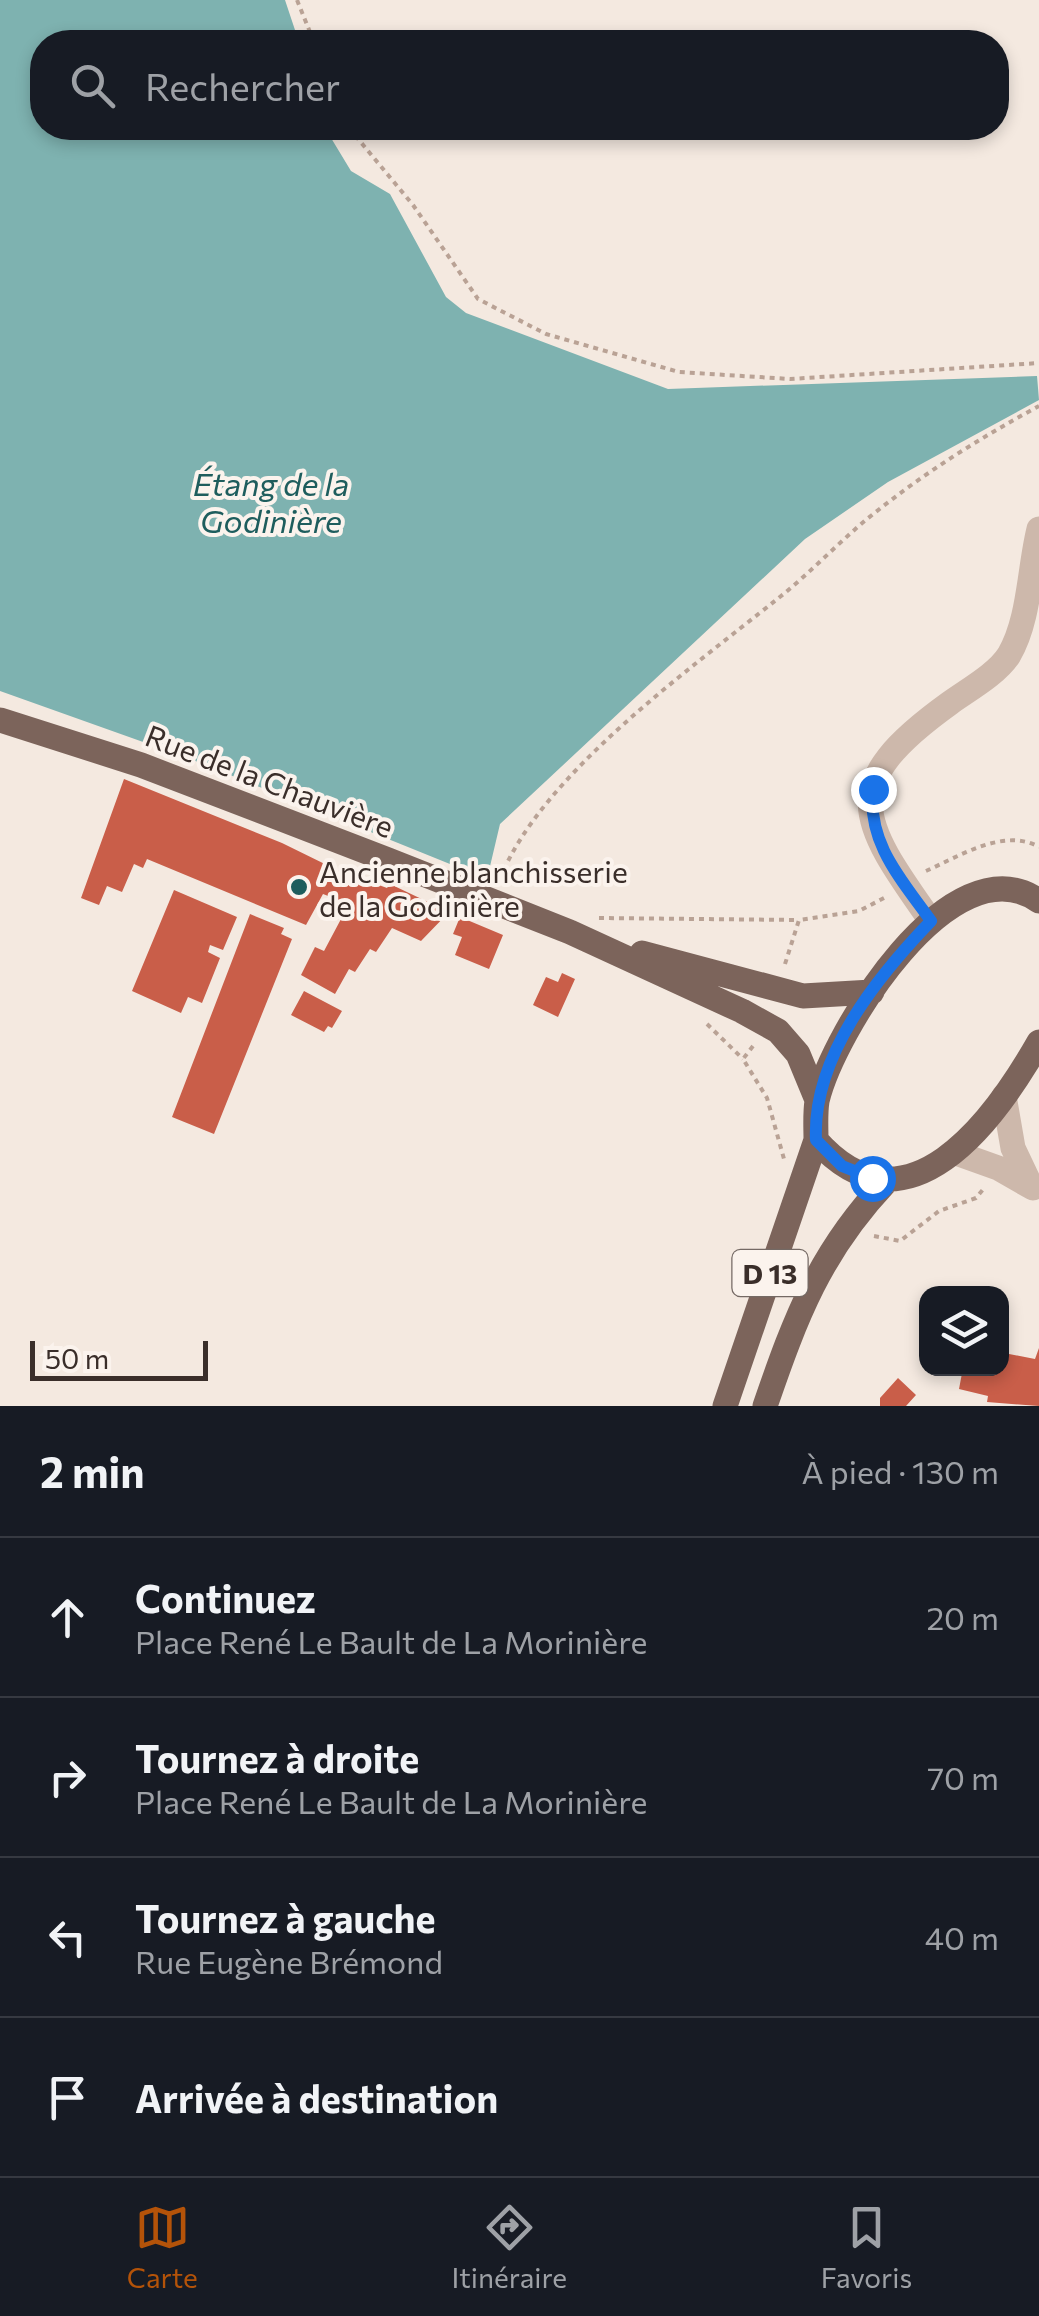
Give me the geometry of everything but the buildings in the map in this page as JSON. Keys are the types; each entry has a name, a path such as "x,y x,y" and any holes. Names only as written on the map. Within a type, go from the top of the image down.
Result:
{"main road":[{"name":"Rue de la Chauvière","path":"0,720 141,765 570,932 768,1024 798,1054 818,1100"},
{"path":"1036,896 1014,891 979,893 951,905 931,921 872,992 842,1042 818,1100 816,1140 842,1166 886,1182 922,1172 956,1153 1004,1096 1039,1042"},
{"name":"Rue de la Chauvière","path":"570,932 803,996 872,992"},
{"name":"D 13","path":"725,1406 816,1140"},
{"name":"D 13","path":"765,1406 811,1281 852,1218 886,1182"}],"street":[{"path":"931,921 882,852 870,816 879,767 913,730 1006,659 1019,633 1039,529"},
{"path":"1004,1096 1012,1148 1035,1189"},
{"path":"956,1153 998,1168 1035,1189"}],"path":[{"path":"297,0 309,30"},
{"path":"359,140 412,205 478,299 546,334 680,372 772,378 1039,363"},
{"path":"492,900 503,870 515,856 519,836 536,813 676,678 778,599 869,518 971,442 1039,406"},
{"path":"597,918 799,920 859,911 904,882 996,842 1014,840 1039,847"},
{"path":"777,990 799,920"},
{"path":"768,1024 743,1059 767,1098 784,1162 804,1181"},
{"path":"852,1218 882,1239 900,1241 939,1210 976,1198 998,1168"}],"water":[{"name":"Étang de la Godinière","path":"0,0 285,0 295,30 30,30 30,140 332,140 351,171 390,194 446,297 466,313 668,389 1037,376 1039,400 888,482 805,539 500,824 487,879 188,758 0,691"}],"place":[{"name":"Ancienne blanchisserie de la Godinière","path":"299,887"}],"route":[{"path":"872,1178 842,1166 816,1140 818,1100 855,1017 906,946 931,921 882,852 870,816 873,789"}]}
